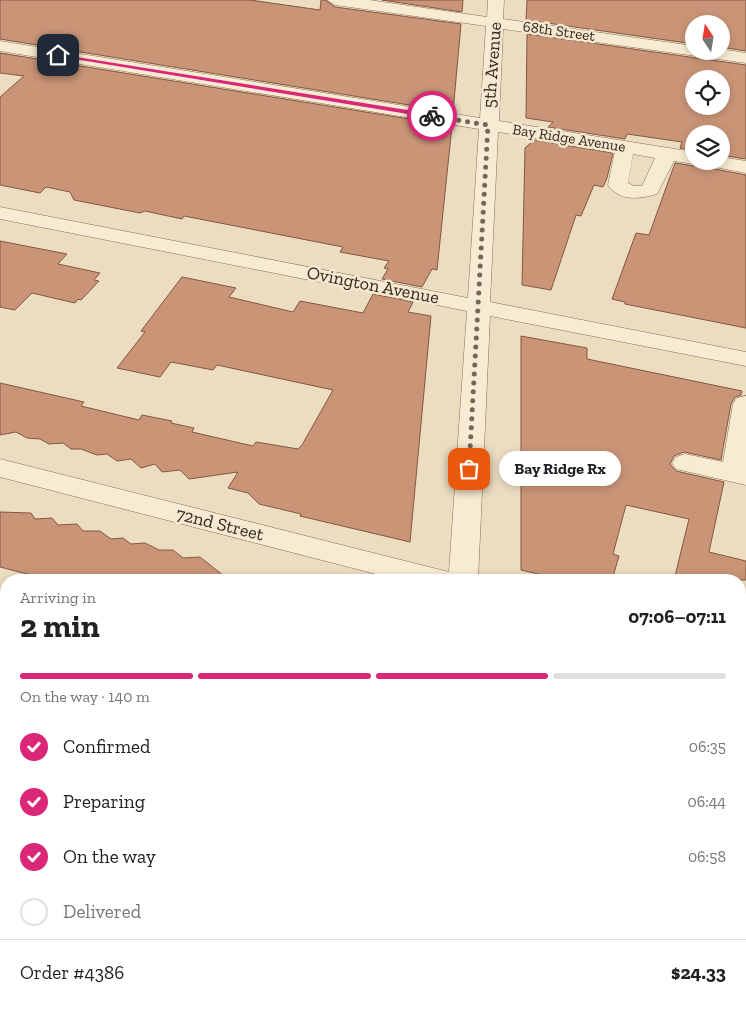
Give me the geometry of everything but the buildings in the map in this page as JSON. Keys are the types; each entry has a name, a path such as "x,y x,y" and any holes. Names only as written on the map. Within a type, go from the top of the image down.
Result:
{"street":[{"name":"68th Street","path":"336,0 685,50"},
{"name":"5th Avenue","path":"463,574 496,0"},
{"name":"Bay Ridge Avenue","path":"0,46 685,157"},
{"name":"68th Street","path":"730,56 746,58"},
{"path":"625,147 618,185 624,191 639,193 650,190 667,154"},
{"path":"730,164 746,167"},
{"name":"Ovington Avenue","path":"2,216 746,358"},
{"path":"685,463 740,475 746,404"},
{"name":"72nd Street","path":"0,468 416,574"}],"way so far":[{"path":"432,116 488,125 469,469"}],"place":[{"name":"Bay Ridge Rx","path":"469,469"}],"route":[{"path":"58,55 432,116"}]}
